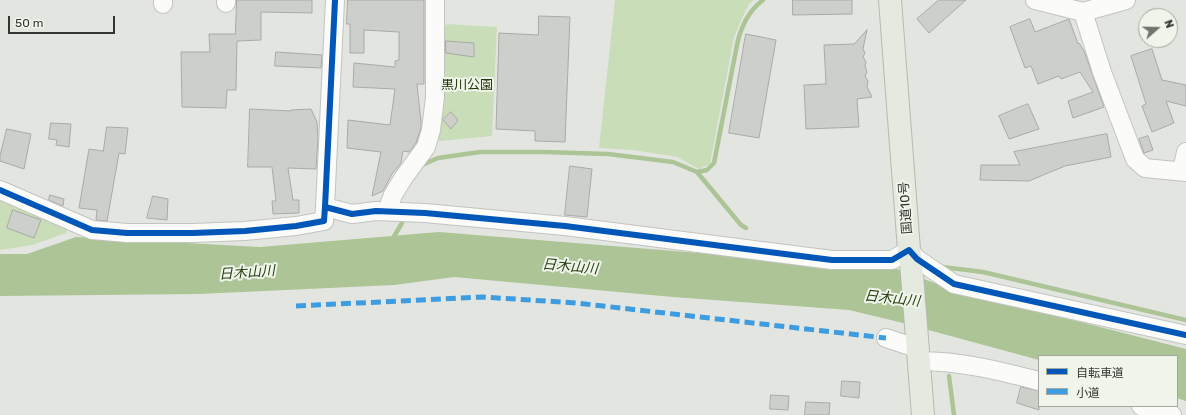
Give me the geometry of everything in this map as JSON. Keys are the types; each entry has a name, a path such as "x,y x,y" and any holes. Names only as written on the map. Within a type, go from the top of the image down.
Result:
{"highway":[{"name":"国道10号","path":"890,0 923,415"}],"street":[{"path":"0,190 92,230 127,233 245,231 296,226 324,221 335,0"},
{"path":"387,211 393,195 426,147 431,130 435,97 435,0"},
{"path":"1035,0 1083,12 1126,0"},
{"path":"1083,12 1102,74 1135,159 1145,168 1184,172 1186,152"},
{"path":"325,207 352,214 387,211 425,213 565,226 832,260 892,260 910,256 917,259 954,284 1186,335"},
{"path":"886,338 918,347 934,361 996,370 1038,381"},
{"path":"1144,407 1172,415"}],"green space":[{"path":"615,0 754,0 749,4 734,37 710,164 699,169 677,157 633,150 599,148"},
{"name":"黒川公園","path":"447,24 497,27 492,136 440,141 435,134 442,29"},
{"path":"0,198 69,224 66,233 32,245 0,250"}],"water":[{"name":"日木山川","path":"439,232 897,269 948,288 1186,349 1186,401 1178,398 1178,355 1038,355 1038,360 849,310 673,297 454,277 394,285 199,294 0,296 0,254 27,254 76,237 260,247"}],"building":[{"path":"237,0 312,0 312,13 261,12 261,40 237,41 236,90 227,90 226,108 182,107 181,52 210,52 209,34 235,34"},
{"path":"348,0 424,0 424,84 417,84 421,128 416,143 409,152 403,151 401,163 392,174 383,191 372,196 381,152 347,148 348,120 390,125 395,89 353,87 354,63 395,67 395,61 399,60 399,32 364,30 364,53 350,53 350,24 347,24"},
{"path":"793,0 852,0 852,14 793,15"},
{"path":"939,0 966,0 929,33 917,19"},
{"path":"539,16 570,17 565,142 535,141 535,131 496,129 499,33 538,35"},
{"path":"1030,19 1035,32 1069,19 1078,44 1079,43 1084,51 1104,107 1073,118 1068,101 1093,92 1080,72 1061,79 1059,76 1038,84 1031,66 1025,68 1010,27"},
{"path":"867,30 863,49 865,53 863,57 866,62 865,66 867,72 865,76 868,81 867,87 872,97 857,99 859,127 806,129 804,85 826,84 824,45 854,44"},
{"path":"746,34 776,40 759,138 729,133"},
{"path":"446,41 474,43 474,57 446,53"},
{"path":"1152,49 1162,80 1186,85 1186,106 1166,101 1174,123 1152,132 1142,106 1146,104 1131,56"},
{"path":"276,52 322,55 321,68 275,66"},
{"path":"1028,104 1039,129 1009,139 999,116"},
{"path":"250,109 291,111 311,109 317,122 318,138 316,169 288,168 293,200 299,200 299,213 273,214 272,201 276,201 272,167 248,167"},
{"path":"451,112 458,120 451,129 443,120"},
{"path":"51,123 71,124 69,147 56,145 57,140 49,139"},
{"path":"107,127 128,128 125,154 119,153 107,221 96,220 97,210 79,208 89,149 103,151"},
{"path":"7,129 31,134 24,169 0,161"},
{"path":"1107,134 1111,157 1065,166 1029,181 980,180 981,165 1020,165 1014,152"},
{"path":"1148,136 1153,150 1144,153 1139,139"},
{"path":"570,166 592,169 587,217 565,215"},
{"path":"50,195 64,199 63,206 49,200"},
{"path":"153,196 168,199 167,220 147,218"},
{"path":"13,210 41,220 34,238 7,228"},
{"path":"842,381 860,382 859,398 841,396"},
{"path":"1021,387 1038,391 1039,410 1017,403"},
{"path":"771,395 789,396 788,410 770,409"},
{"path":"806,402 830,403 829,415 805,415"}],"waterway":[{"path":"697,172 707,170 714,163 738,40 747,18 754,8 763,0"},
{"path":"420,166 438,158 480,152 608,154 673,162 697,172 741,225 746,228"},
{"path":"392,240 402,223"},
{"path":"942,267 983,272 1186,320"},
{"path":"949,376 954,415"}],"marked path":[{"path":"296,306 483,297 576,303 886,338"}],"cycle path":[{"path":"335,0 325,207 352,214 376,211 425,213 565,226 832,260 892,260 909,250 917,259 954,284 1186,335"},
{"path":"0,190 92,230 127,233 245,231 296,226 324,221 325,207"}]}
